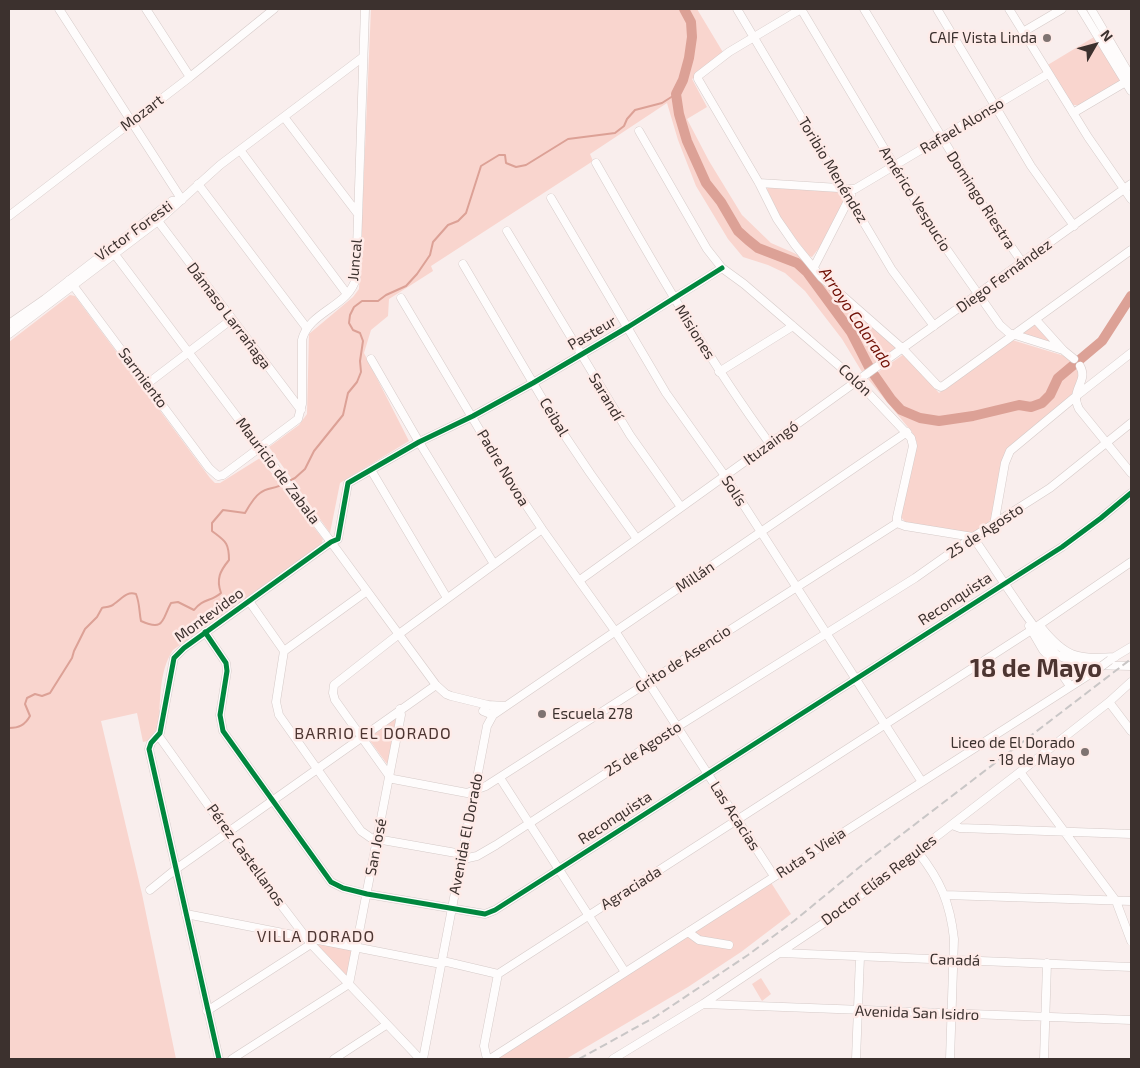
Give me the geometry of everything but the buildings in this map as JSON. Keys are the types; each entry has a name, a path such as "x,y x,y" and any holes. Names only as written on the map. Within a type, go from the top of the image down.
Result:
{"street":[{"path":"59,9 182,200 198,184 240,150 363,57"},
{"path":"146,9 190,77"},
{"name":"Mozart","path":"9,216 190,77 274,9"},
{"name":"Juncal","path":"306,327 347,294 353,287 356,278 365,9"},
{"name":"Toribio Menéndez","path":"737,9 892,270 934,326"},
{"path":"801,9 728,52 698,76 698,79 759,183 778,220 821,277 903,349 936,385 943,386 1131,250"},
{"name":"Américo Vespucio","path":"801,9 931,227 1000,325 1008,333 1063,350"},
{"name":"Domingo Riestra","path":"864,9 989,215 1022,262"},
{"path":"937,9 1036,174 1074,226"},
{"path":"1009,9 1088,137 1128,187 1131,199"},
{"path":"1023,32 1062,9"},
{"path":"1081,9 1129,79"},
{"path":"1091,9 1129,79 1131,91"},
{"name":"Rafael Alonso","path":"855,190 1048,74"},
{"path":"1073,113 1129,79"},
{"path":"284,117 358,214"},
{"name":"Colón","path":"639,130 707,248 722,268 744,284 858,382 907,432"},
{"path":"240,150 347,294"},
{"name":"Misiones","path":"596,163 719,372 770,444"},
{"path":"759,183 855,190 814,267"},
{"path":"198,184 306,327 302,340 301,410 298,419 260,448"},
{"name":"Diego Fernández","path":"866,376 1128,187"},
{"name":"Solís","path":"551,198 666,393 725,476 922,782"},
{"name":"Víctor Foresti","path":"112,250 158,221 182,200"},
{"name":"Víctor Foresti","path":"9,334 172,201 182,200"},
{"name":"Dámaso Larrañaga","path":"158,221 301,410"},
{"name":"Sarandí","path":"507,231 630,436 681,507"},
{"name":"Mauricio de Zabala","path":"112,250 436,685 446,694 488,707 505,706"},
{"name":"Ceibal","path":"463,264 575,451 637,539"},
{"name":"Pasteur","path":"473,416 628,327 722,268"},
{"name":"Víctor Foresti","path":"9,324 71,283"},
{"name":"Sarmiento","path":"71,283 209,468 218,476 223,475 260,448"},
{"name":"Padre Novoa","path":"401,298 510,481 615,631"},
{"path":"147,384 232,319"},
{"name":"Américo Vespucio","path":"1036,320 1063,350 1074,359"},
{"path":"719,372 792,326"},
{"path":"994,525 1004,463 1010,451 1075,396 1131,353"},
{"path":"371,359 494,564"},
{"path":"1080,366 1083,375 1075,396 1079,409 1131,473"},
{"name":"Ituzaingó","path":"580,580 866,376"},
{"name":"Montevideo","path":"219,1059 148,749 158,736 165,710 174,658 180,651 205,632 339,537 348,483 420,442 473,416"},
{"name":"25 de Agosto","path":"284,651 276,702 277,712 361,831 371,838 378,840 456,853 468,858 477,856 677,727 915,578 1050,488 1131,423"},
{"path":"907,432 913,446 897,523 905,526 974,537 1023,611 1057,655 1088,665 1127,666"},
{"name":"Millán","path":"487,726 493,716 505,706 907,432"},
{"path":"370,470 447,598"},
{"name":"Reconquista","path":"205,632 226,663 227,671 220,715 223,731 332,882 343,888 367,894 452,910 481,914 490,913 1062,547 1101,518 1131,492"},
{"name":"Grito de Asencio","path":"390,777 397,781 467,794 475,791 500,778 897,523"},
{"path":"390,777 335,700 333,693 334,685 447,598 542,529"},
{"path":"1039,625 1131,562"},
{"path":"249,601 284,651 367,591"},
{"path":"1023,611 1039,625 1058,647 1070,654 1112,659"},
{"path":"1023,611 1030,630 1070,686"},
{"name":"Agraciada","path":"498,974 1030,630"},
{"name":"Las Acacias","path":"615,631 774,876"},
{"name":"Ruta 5 Vieja","path":"489,1059 1131,647"},
{"name":"Doctor Elías Regules","path":"614,1059 703,1004 827,921 1020,772 1109,702 1131,682"},
{"path":"150,890 436,685"},
{"path":"1109,702 1131,731"},
{"path":"488,707 493,716"},
{"path":"487,726 488,707"},
{"name":"San José","path":"349,984 390,777 401,715 400,709"},
{"name":"Avenida El Dorado","path":"421,1059 487,726"},
{"name":"Pérez Castellanos","path":"158,736 250,864 309,940 386,1025 421,1059"},
{"path":"1020,772 1116,901 1131,941"},
{"path":"500,778 625,972"},
{"path":"952,825 960,828 1131,834"},
{"path":"918,852 938,880 945,895 952,924 953,960 950,1059"},
{"path":"945,895 1131,901"},
{"path":"186,914 309,940 447,962 498,974 484,1046 489,1059"},
{"path":"688,932 699,940 729,945"},
{"path":"207,1011 309,940"},
{"name":"Canadá","path":"780,952 860,957 1131,967"},
{"path":"856,1059 860,957"},
{"path":"1044,1059 1047,963"},
{"path":"232,1059 349,984"},
{"name":"Avenida San Isidro","path":"703,1004 1131,1020"},
{"path":"334,1059 386,1025"}],"shaded area":[{"path":"371,9 697,9 727,59 692,79 707,107 687,119 709,161 742,215 771,243 803,257 897,348 862,372 842,339 805,291 785,273 743,257 728,239 696,186 678,140 667,103 590,154 593,161 431,266 433,271 389,299 388,316 371,330 364,353 409,441 340,483 330,533 269,447 299,425 307,414 309,334 353,297 359,289"},
{"path":"1094,37 1122,81 1080,105 1072,105 1046,66"},
{"path":"769,185 839,192 844,196 844,206 812,257 809,256 780,218 767,189"},
{"path":"70,295 75,296 215,483 220,483 260,458 323,539 321,545 173,650 162,678 158,729 152,738 143,742 137,713 101,721 142,894 176,1059 9,1059 9,342"},
{"path":"1033,325 1036,325 1051,341 1022,334"},
{"path":"1012,340 1068,357 1078,370 1079,377 1072,396 1008,450 991,519 986,525 971,534 906,523 901,517 917,443 912,432 868,379 904,354 939,393"},
{"path":"394,719 396,720 389,764 387,764 368,738"},
{"path":"770,881 791,914 741,952 688,987 566,1059 496,1059"},
{"path":"316,942 353,951 348,976 346,977"},
{"path":"761,978 771,994 762,1001 752,984"}],"waterway":[{"name":"Arroyo Colorado","path":"684,9 691,22 692,37 683,80 676,94 679,114 687,141 706,183 721,202 738,231 748,240 758,248 797,263 807,272 851,332 870,369 901,410 920,418 939,421 973,416 1019,405 1031,407 1042,403 1050,395 1058,378 1102,341 1131,296"},
{"path":"289,481 305,469 314,451 343,415 348,393 357,382 361,372 360,361 363,341 360,333 353,330 349,323 354,307 362,301 378,301 386,295 406,286 417,274 430,255 433,242 448,225 458,221 466,213 481,166 499,155 505,155 506,163 516,167 526,165 568,139 615,133 624,126 635,110 662,103 676,94"},
{"path":"9,728 21,725 30,716 25,704 27,698 35,694 42,696 50,693 72,658 85,629 97,617 102,608 111,606 133,593 136,594 141,621 155,625 162,622 171,603 178,602 194,610 197,606 221,593 219,579 223,568 229,560 229,554 225,543 212,531 212,523 223,510 245,513 260,493 283,484"}],"railway":[{"path":"579,1059 655,1017 748,955 794,921 867,861 1131,659"}],"cycle path":[{"path":"219,1059 149,749 151,743 160,733 174,658 184,648 331,542 338,539 348,483 419,442 473,416 533,383 628,327 722,268"},
{"path":"205,632 226,663 227,671 220,715 223,731 331,882 343,888 367,894 485,914 495,910 1062,547 1131,493"}],"place":[{"name":"CAIF Vista Linda","path":"1047,38"},
{"name":"Escuela 278","path":"542,714"},
{"name":"Liceo de El Dorado - 18 de Mayo","path":"1085,752"}],"district":[{"name":"18 de Mayo","path":"1036,669"},
{"name":"BARRIO EL DORADO","path":"373,734"},
{"name":"VILLA DORADO","path":"316,937"}]}
